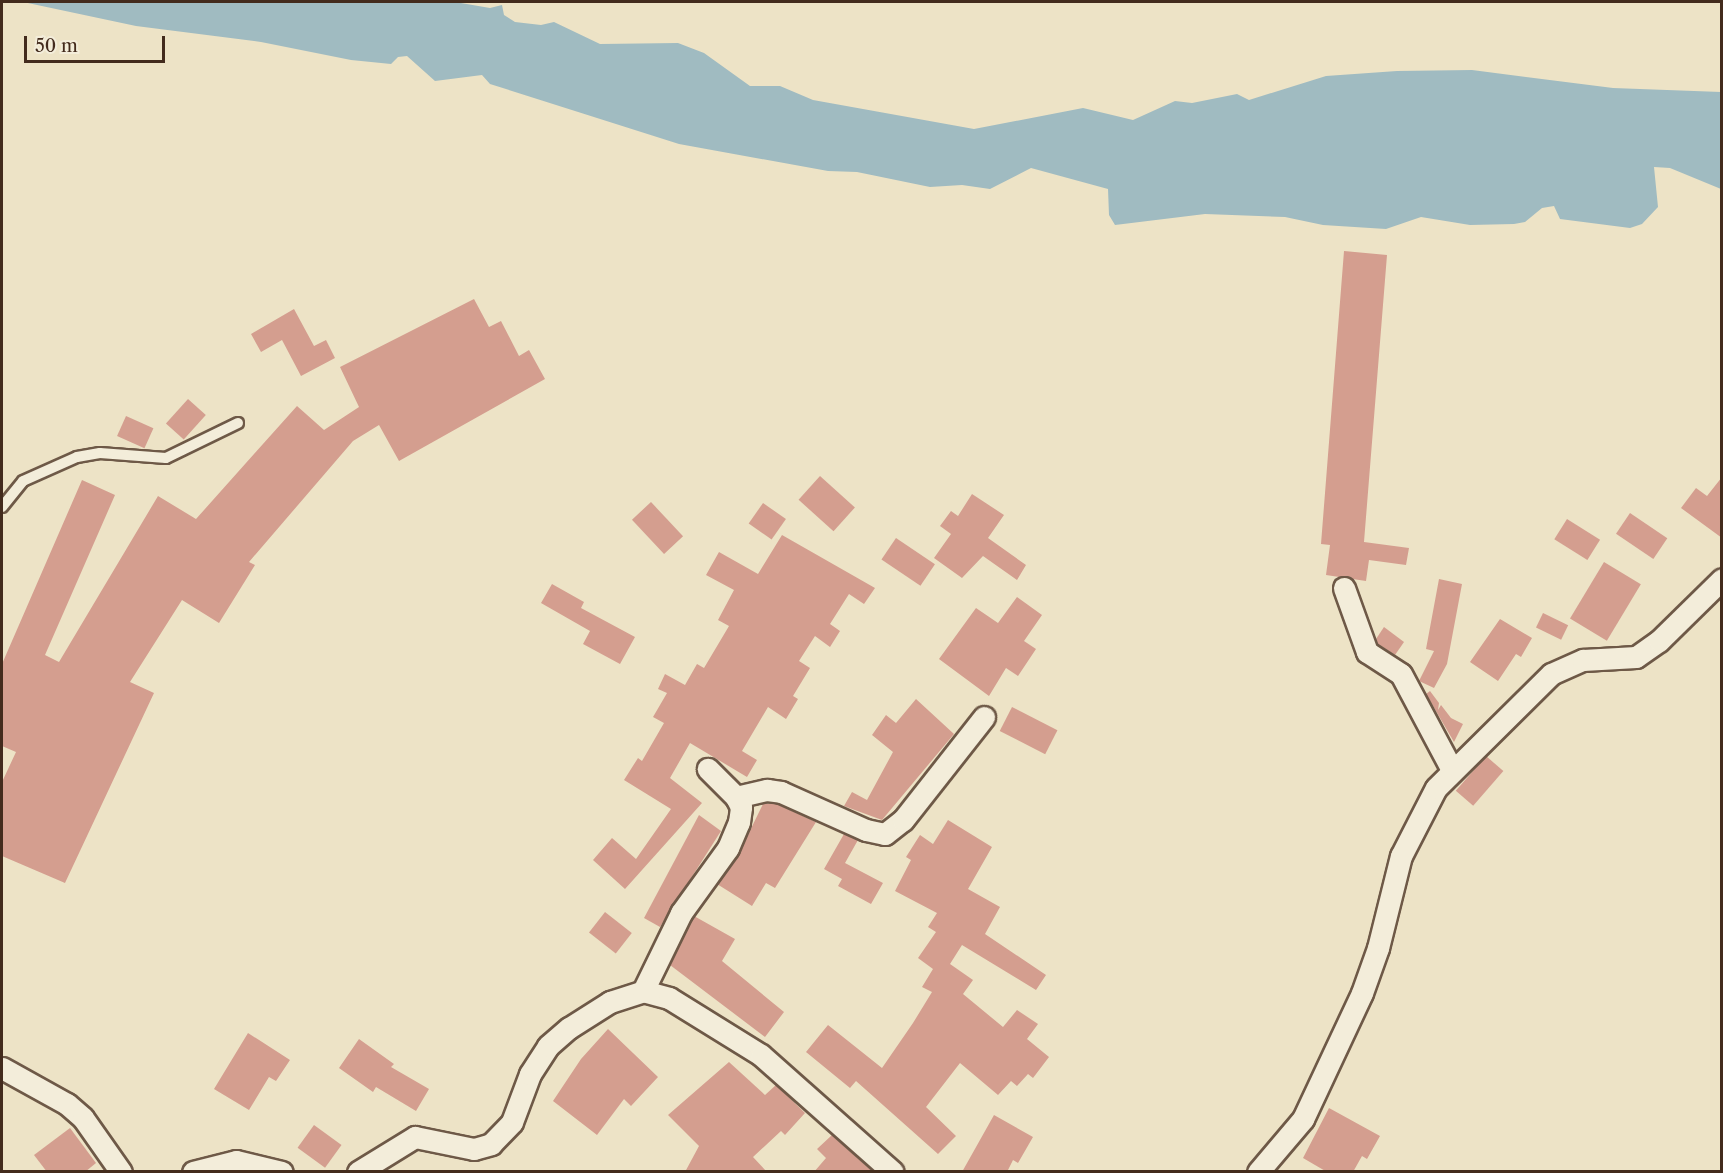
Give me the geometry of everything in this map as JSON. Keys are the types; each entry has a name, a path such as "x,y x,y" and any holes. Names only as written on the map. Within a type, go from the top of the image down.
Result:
{"street":[{"path":"1258,1172 1303,1119 1362,993 1378,948 1401,856 1436,788 1551,674 1583,660 1636,657 1659,641 1722,579"},
{"path":"1344,588 1367,652 1401,674 1452,770"},
{"path":"736,797 767,790 781,792 866,830 885,834 903,820 984,717"},
{"path":"644,992 681,913 734,836 741,807 736,797 708,769"},
{"path":"358,1172 415,1137 474,1149 491,1144 512,1122 530,1074 548,1046 610,1002 644,992 669,998 761,1055 893,1172"},
{"path":"2,1068 67,1104 83,1118 120,1172"},
{"path":"193,1172 236,1161 282,1172"}],"lane":[{"path":"2,507 23,481 78,457 100,453 166,458 238,423"}],"water":[{"path":"23,2 455,2 490,8 502,5 504,15 515,22 541,25 554,22 600,44 678,43 704,53 750,86 780,86 813,100 974,129 1083,108 1133,120 1175,101 1192,103 1237,94 1249,100 1326,76 1397,71 1472,70 1613,88 1721,92 1721,189 1670,168 1654,167 1658,207 1642,224 1630,228 1560,219 1554,206 1542,208 1525,222 1514,224 1470,225 1421,217 1386,229 1323,225 1285,217 1205,214 1115,225 1109,215 1108,189 1031,168 990,189 962,185 930,187 857,172 828,171 679,144 490,84 482,75 435,81 407,56 398,57 391,64 351,60 261,42 136,26"}],"building":[{"path":"1344,251 1387,255 1364,542 1409,548 1406,565 1369,560 1366,581 1326,575 1330,545 1321,544"},
{"path":"474,299 489,327 501,321 519,356 529,350 545,379 399,461 379,425 353,441 249,562 255,565 219,623 182,600 130,682 154,693 65,883 2,856 2,782 16,752 2,746 2,664 82,480 115,495 45,655 59,662 158,496 196,519 297,406 324,430 359,407 340,367"},
{"path":"294,309 314,346 326,340 335,358 301,376 282,340 261,352 251,334"},
{"path":"188,399 206,415 184,440 166,424"},
{"path":"126,416 153,428 144,448 117,436"},
{"path":"820,476 855,507 834,531 799,500"},
{"path":"1722,477 1722,538 1681,508 1696,488 1707,496"},
{"path":"972,494 1004,515 988,538 1026,565 1017,580 983,556 962,578 934,558 951,534 940,526 951,511 958,516"},
{"path":"651,502 683,536 664,554 632,520"},
{"path":"763,503 786,519 772,540 749,523"},
{"path":"1630,513 1667,538 1653,559 1616,534"},
{"path":"1567,519 1600,540 1587,560 1554,539"},
{"path":"782,535 875,588 864,604 849,594 830,624 840,631 830,647 815,636 799,661 810,668 793,696 798,699 786,719 768,707 742,751 757,760 747,777 690,743 670,778 702,803 625,889 593,860 612,838 636,859 671,809 624,780 638,758 642,761 664,723 653,717 667,693 658,689 665,674 685,685 697,664 704,668 729,626 718,620 734,590 706,575 719,552 758,574"},
{"path":"896,538 935,564 920,586 881,560"},
{"path":"1604,562 1641,584 1607,641 1570,619"},
{"path":"1439,579 1462,584 1447,664 1434,688 1419,681 1434,651 1426,649"},
{"path":"552,584 584,602 581,608 635,637 620,664 583,644 590,631 541,603"},
{"path":"1017,597 1042,615 1024,641 1036,649 1018,676 1006,668 989,696 939,659 976,608 998,623"},
{"path":"1543,613 1568,625 1561,640 1536,627"},
{"path":"1500,619 1532,638 1521,657 1516,654 1498,681 1470,662"},
{"path":"1384,627 1404,642 1395,655 1378,644 1376,639"},
{"path":"1430,691 1439,703 1438,710 1441,705 1451,718 1463,724 1454,742 1426,694"},
{"path":"916,699 954,734 882,820 844,806 852,792 867,800 893,752 872,735 886,715 896,723"},
{"path":"1012,707 1057,730 1045,754 1000,731"},
{"path":"1486,756 1503,771 1473,806 1456,791"},
{"path":"763,804 777,804 816,822 775,888 766,883 752,906 717,884 738,855"},
{"path":"699,815 721,831 660,927 644,918"},
{"path":"948,820 992,847 968,889 1000,907 985,934 1046,975 1036,990 962,945 950,964 973,980 963,994 1003,1027 1017,1010 1038,1024 1027,1039 1049,1057 1033,1078 1028,1074 1017,1086 1011,1081 998,1095 960,1063 926,1107 956,1136 938,1154 856,1081 850,1088 806,1052 828,1025 882,1068 932,992 922,987 933,969 918,958 936,932 928,927 937,913 895,891 911,860 906,857 920,835 933,844"},
{"path":"844,834 858,840 845,863 883,883 871,904 838,886 842,879 824,869"},
{"path":"605,912 632,933 616,953 589,932"},
{"path":"694,916 735,939 722,961 784,1012 765,1037 670,965"},
{"path":"608,1029 658,1077 631,1106 624,1099 597,1135 553,1101 581,1059"},
{"path":"248,1033 290,1060 276,1081 269,1077 249,1110 214,1089"},
{"path":"359,1039 394,1064 391,1067 429,1089 416,1111 376,1087 373,1092 339,1068"},
{"path":"729,1062 765,1095 776,1085 805,1113 785,1135 781,1131 753,1157 767,1172 685,1172 699,1146 668,1115"},
{"path":"1329,1108 1380,1136 1367,1159 1362,1156 1353,1172 1327,1172 1303,1158"},
{"path":"994,1115 1033,1137 1018,1163 1013,1160 1007,1172 962,1172"},
{"path":"314,1125 342,1145 325,1168 298,1148"},
{"path":"70,1128 96,1163 85,1172 47,1172 34,1155"},
{"path":"832,1135 873,1172 814,1172 826,1158 817,1149"}]}
